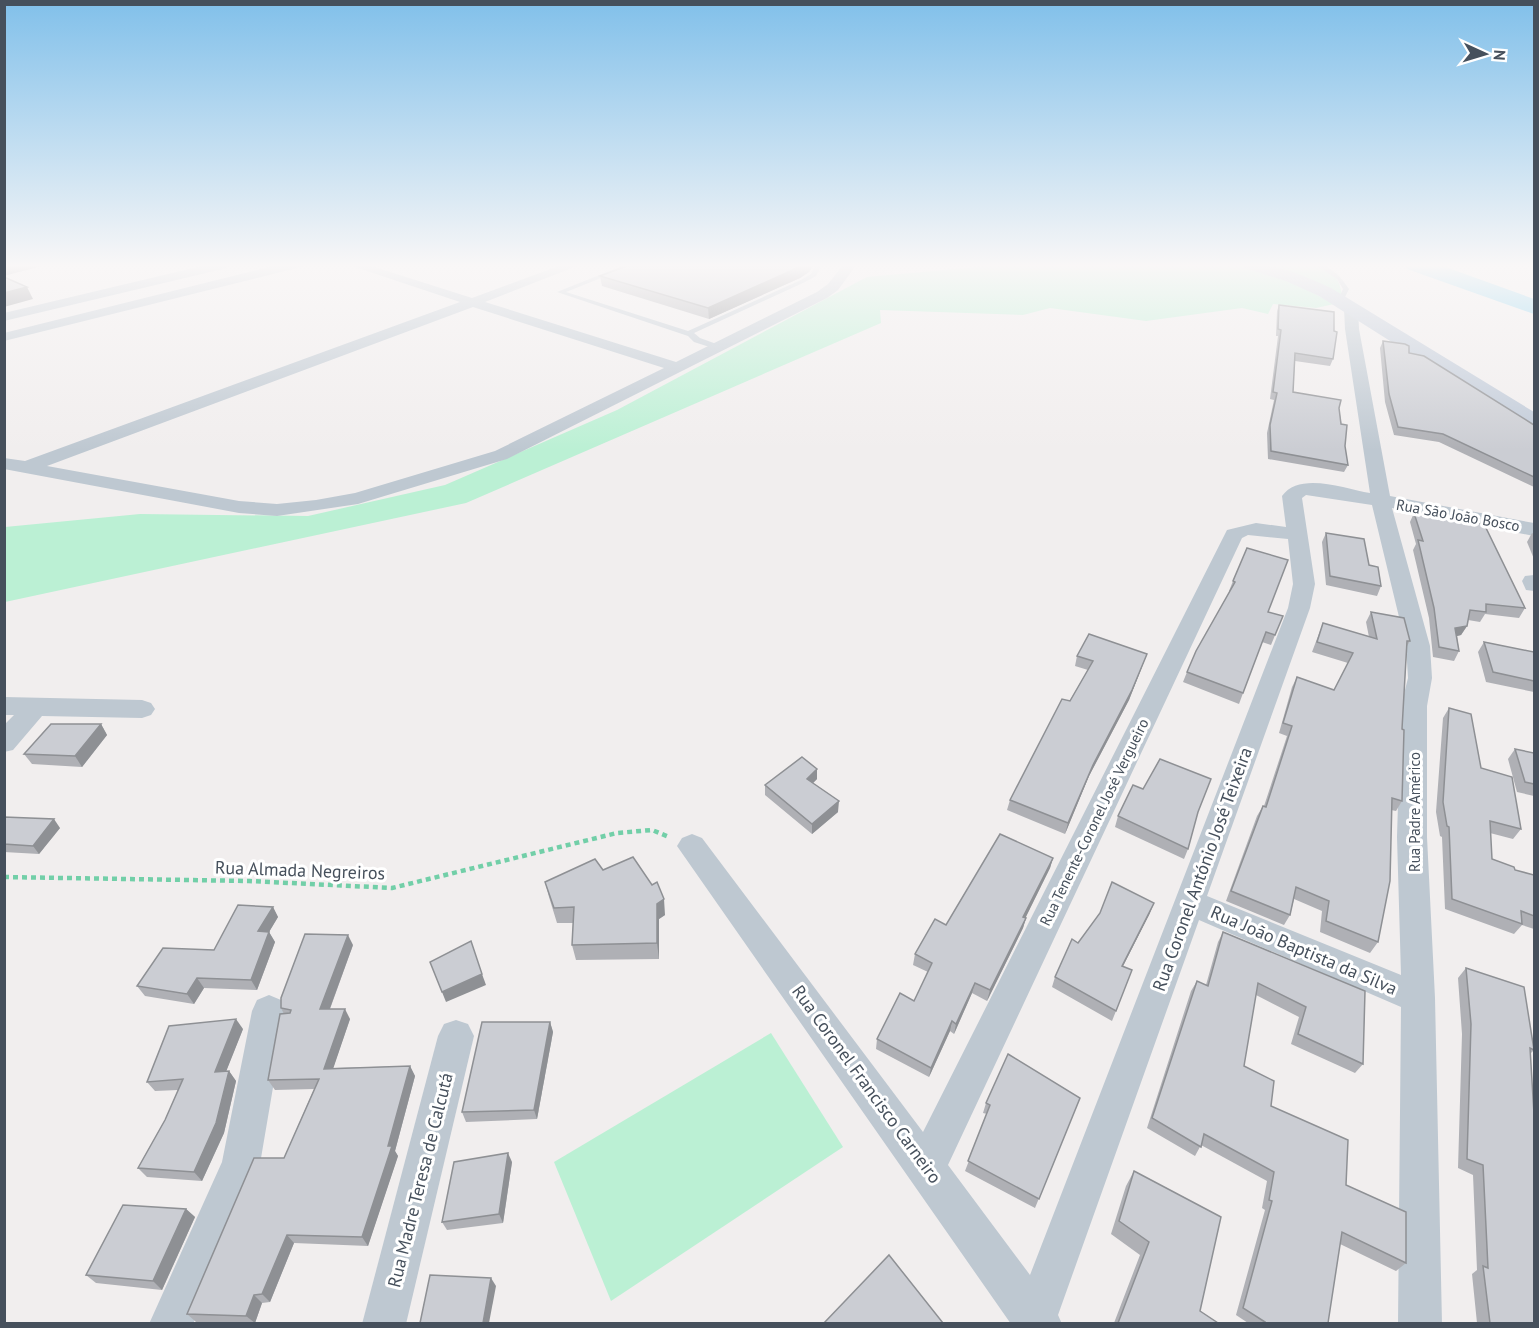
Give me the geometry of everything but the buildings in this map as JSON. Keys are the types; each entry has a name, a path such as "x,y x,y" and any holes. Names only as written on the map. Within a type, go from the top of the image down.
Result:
{"street":[{"path":"4,337 48,326"},
{"path":"27,467 407,326"},
{"path":"547,326 679,368"},
{"path":"4,463 239,507 277,510 316,506 358,498 501,455 762,326"},
{"name":"Rua Padre Américo","path":"1351,326 1381,502 1418,646 1420,678 1414,706 1412,837 1418,998 1420,1323"},
{"path":"1380,326 1534,422"},
{"name":"Rua Coronel António José Teixeira","path":"1036,1321 1299,608 1304,584 1295,535 1292,496 1301,489 1316,489 1381,502"},
{"name":"Rua São João Bosco","path":"1381,502 1523,526 1534,530"},
{"name":"Rua Tenente-Coronel José Vergueiro","path":"927,1166 1234,534 1242,529 1257,529 1295,535"},
{"path":"4,706 142,709"},
{"path":"4,743 35,707"},
{"name":"Rua Coronel Francisco Carneiro","path":"692,846 927,1166 1036,1321"},
{"name":"Rua João Baptista da Silva","path":"1189,902 1418,998"},
{"path":"171,1323 241,1164 269,1011"},
{"name":"Rua Madre Teresa de Calcutá","path":"384,1323 456,1036"}],"lane":[{"path":"667,326 689,333 697,340 719,348"},
{"path":"689,333 704,326"}],"path":[{"name":"Rua Almada Negreiros","path":"4,877 249,881 392,888 617,833 652,830 692,846"}],"green space":[{"path":"775,326 874,326 466,503 5,602 5,527 140,514 308,516 445,485 617,410"},
{"path":"771,1033 843,1147 611,1301 554,1162"}]}
